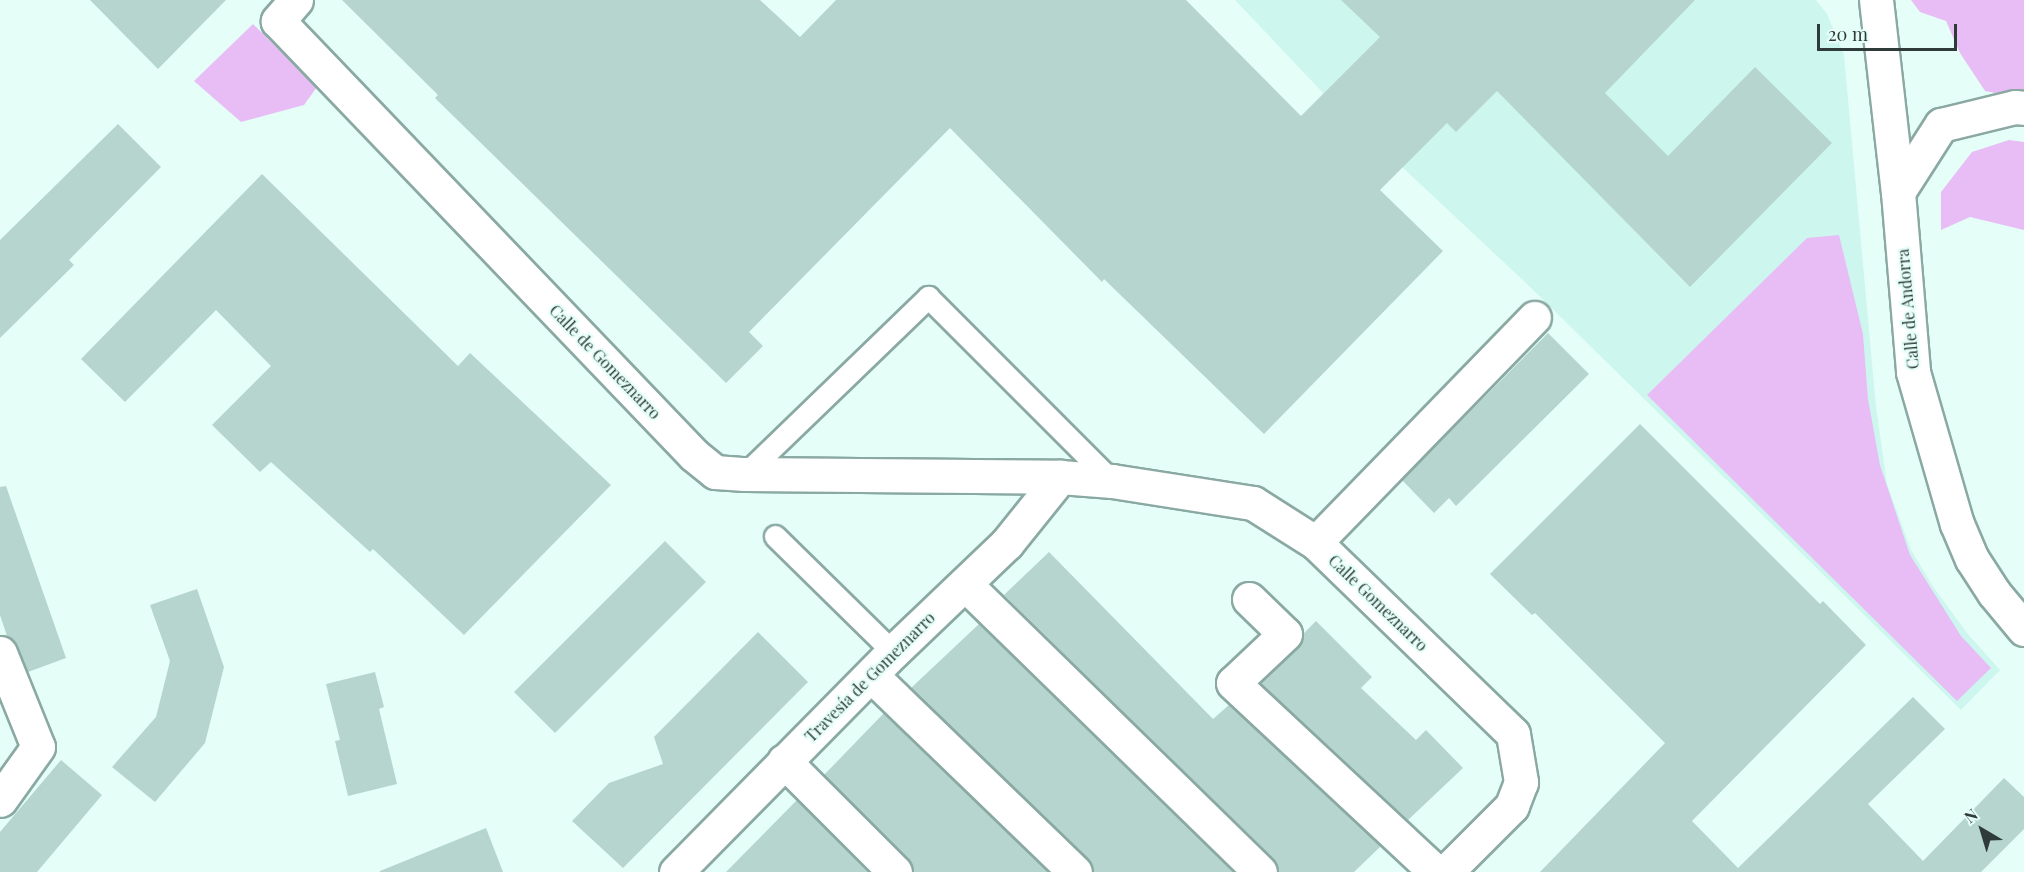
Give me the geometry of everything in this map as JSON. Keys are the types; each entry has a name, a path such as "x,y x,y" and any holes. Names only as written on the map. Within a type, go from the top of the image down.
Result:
{"street":[{"name":"Calle de Gomeznarro","path":"296,0 278,21 694,455 715,472 1060,477"},
{"name":"Calle de Andorra","path":"1876,0 1898,192 1913,372 1957,524 1972,559 1994,593 2024,629"},
{"path":"1898,192 1941,125 2014,107 2024,108"},
{"path":"1316,543 1535,318"},
{"name":"Calle Gomeznarro","path":"1060,477 1253,502 1316,543 1514,734 1521,782 1512,806 1446,872"},
{"name":"Travesía de Gomeznarro","path":"696,866 784,762 872,676 893,652 1007,543 1060,477"},
{"path":"965,584 1260,872"},
{"path":"1249,599 1285,634 1233,683 1436,872"},
{"path":"0,653 38,747 0,800"},
{"path":"872,676 1075,872"},
{"path":"784,762 895,872"}],"lane":[{"path":"745,474 928,297 1112,482"},
{"path":"775,536 893,652"}],"shaded area":[{"path":"1235,0 1816,0 1827,14 1844,55 1876,407 1887,484 1911,550 1934,588 1967,633 2000,670 1961,710 1526,283 1324,94"},
{"path":"1911,0 2024,0 2024,99 1985,91 1960,53 1946,21 1920,12"},
{"path":"253,24 317,87 304,105 241,122 194,81"},
{"path":"2009,140 2024,142 2024,230 1970,217 1941,230 1941,192 1972,152"},
{"path":"1839,235 1863,334 1868,399 1880,465 1910,555 1961,636 1991,668 1957,701 1647,395 1807,238"}],"building":[{"path":"90,0 226,0 158,69"},
{"path":"342,0 760,0 800,37 836,0 1186,0 1301,116 1380,37 1341,0 1695,0 1605,93 1668,156 1755,67 1832,143 1690,287 1497,91 1456,132 1447,123 1380,190 1443,251 1264,434 1104,279 1102,282 950,128 749,332 763,346 726,383 435,98 438,95"},
{"path":"118,124 161,167 69,260 74,265 0,338 0,240"},
{"path":"262,174 458,366 470,353 611,485 464,635 373,549 370,552 271,462 260,472 212,425 271,366 216,310 125,402 81,359"},
{"path":"1548,333 1589,374 1456,506 1449,498 1434,513 1402,480"},
{"path":"1640,424 1820,604 1823,601 1866,645 1692,821 1738,868 1913,697 1945,729 1868,804 1923,861 2004,778 2024,797 2024,829 1981,872 1540,872 1665,743 1535,613 1532,615 1490,574"},
{"path":"6,486 66,658 28,672 17,645 7,636 0,615 0,487"},
{"path":"665,541 706,582 555,733 514,692"},
{"path":"1049,552 1213,719 1229,705 1381,846 1354,872 1278,872 1273,859 1004,595"},
{"path":"197,589 224,667 205,743 155,802 112,767 156,717 170,661 150,605"},
{"path":"1316,621 1372,677 1361,688 1416,740 1426,730 1463,768 1408,820 1260,683 1298,648 1303,634"},
{"path":"979,624 1233,872 1093,872 1088,859 911,688"},
{"path":"758,632 808,682 623,868 572,821 609,783 663,764 654,737"},
{"path":"375,672 384,707 379,709 397,784 348,796 335,741 340,740 326,684"},
{"path":"883,714 1048,872 913,872 908,859 824,775"},
{"path":"61,760 102,795 37,872 0,872 0,832"},
{"path":"797,800 868,872 726,872"},
{"path":"486,828 503,872 380,872 380,871"}]}
